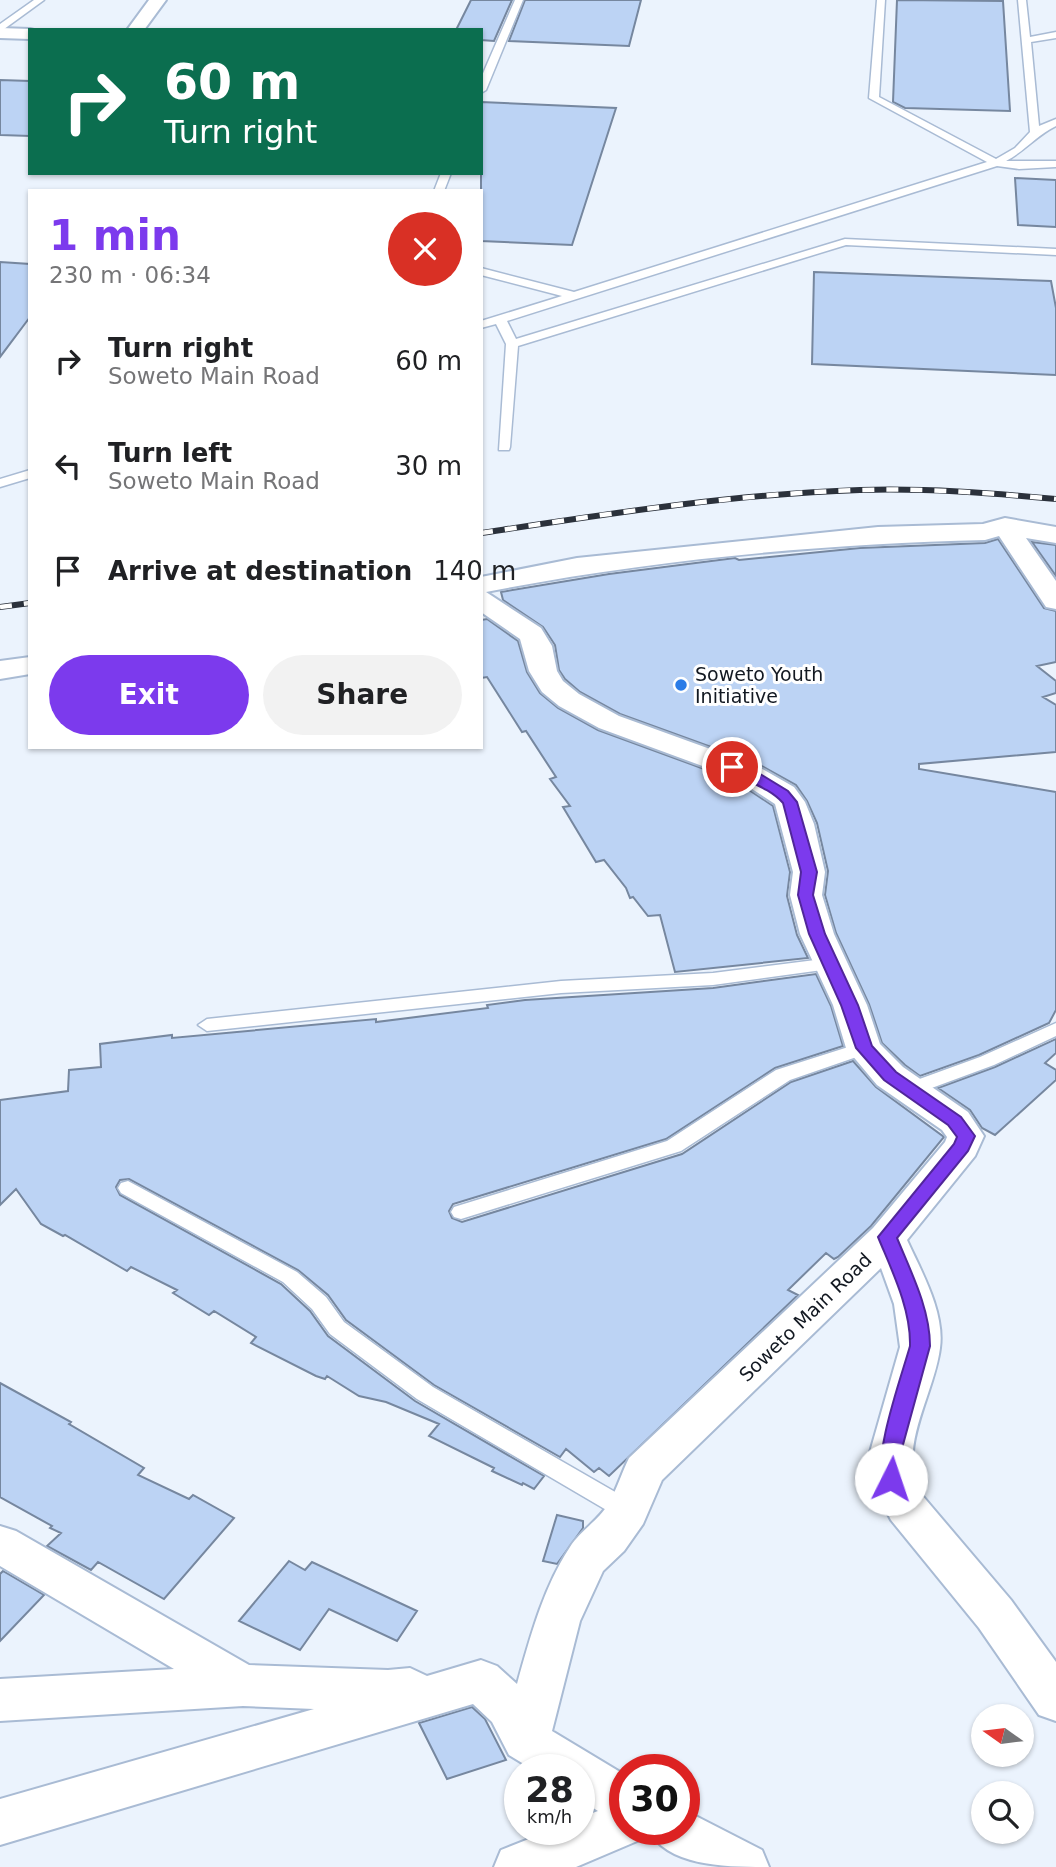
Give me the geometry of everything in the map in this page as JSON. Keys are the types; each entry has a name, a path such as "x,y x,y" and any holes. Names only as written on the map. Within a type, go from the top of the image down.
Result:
{"street":[{"path":"137,28 158,0"},
{"path":"0,31 28,34"},
{"path":"483,585 577,566 878,535 985,532 1005,526 1056,535"},
{"path":"1005,526 1056,601"},
{"name":"Soweto Main Road","path":"483,600 531,634 538,646 547,678 569,700 610,722 746,772 783,794 790,802 798,824 809,872 806,895 817,934 864,1048 890,1076 954,1121 966,1136 962,1147 887,1237 732,1389 644,1470 628,1511 608,1538 586,1559 557,1621 526,1740"},
{"path":"0,670 28,665"},
{"path":"887,1237 905,1279 920,1331 920,1346 891,1452 891,1479 906,1507 995,1614 1056,1700"},
{"path":"0,1544 243,1685"},
{"path":"0,1822 481,1681"},
{"path":"0,1700 243,1685 388,1691 481,1681 509,1707 526,1740 549,1754"},
{"path":"519,1867 609,1830"},
{"path":"700,1843 744,1867"}],"lane":[{"path":"0,31 9,19 40,0"},
{"path":"483,85 519,0"},
{"path":"881,0 874,98 996,163 1019,166 1056,164"},
{"path":"1022,0 1035,132"},
{"path":"1026,40 1056,35"},
{"path":"483,324 996,163 1019,150 1035,132 1056,122"},
{"path":"512,344 845,242 1056,252"},
{"path":"483,272 572,295"},
{"path":"500,318 512,344 504,447"},
{"path":"0,483 28,475"},
{"path":"207,1025 561,987 713,979 831,964"},
{"path":"910,1090 987,1061 1056,1028"},
{"path":"461,1212 674,1146 783,1075 864,1048"},
{"path":"128,1188 290,1277 319,1303 337,1328 425,1393 628,1511"}],"building":[{"path":"471,0 512,0 494,41 483,40 483,28 457,28"},
{"path":"525,0 641,0 629,46 509,41"},
{"path":"897,0 1003,1 1010,111 905,108 893,102"},
{"path":"0,80 28,81 28,136 0,135"},
{"path":"483,102 616,108 572,245 483,241"},
{"path":"1015,178 1056,180 1056,227 1018,225"},
{"path":"0,262 28,264 28,320 0,357"},
{"path":"814,272 1051,281 1056,308 1056,375 812,364"},
{"path":"998,539 1044,608 1056,611 1056,662 1037,666 1056,681 1056,693 1043,697 1056,705 1056,752 919,764 919,769 1056,792 1056,1010 1049,1023 979,1055 920,1076 882,1043 869,1004 836,933 825,895 828,871 817,823 796,785 758,764 620,714 580,692 559,670 555,645 543,627 503,600 501,592 609,574 735,558 739,560 860,548 985,543"},
{"path":"1032,542 1056,545 1056,576"},
{"path":"487,619 518,641 527,672 540,693 558,708 598,730 734,780 773,806 790,872 787,896 797,935 808,958 675,972 660,915 648,916 633,897 630,898 626,888 604,860 596,862 563,807 570,806 550,779 556,777 526,731 522,732 487,677 483,678 483,620"},
{"path":"816,974 831,1006 843,1046 775,1068 666,1139 453,1204 449,1211 452,1218 462,1222 682,1154 791,1082 853,1061 876,1087 944,1137 871,1226 838,1257 834,1259 826,1253 788,1290 798,1295 609,1476 599,1468 594,1472 566,1449 560,1457 434,1385 346,1320 328,1295 298,1270 129,1179 120,1180 116,1187 120,1195 281,1284 310,1311 328,1336 415,1401 544,1476 534,1489 523,1483 522,1485 429,1436 439,1424 386,1402 359,1396 327,1376 325,1379 316,1376 251,1343 256,1337 214,1311 209,1315 173,1293 177,1290 131,1267 127,1271 41,1224 16,1189 0,1205 0,1100 68,1091 69,1070 101,1067 100,1044 172,1035 172,1038 376,1019 376,1022 488,1008 487,1005 525,1000 713,988"},
{"path":"1056,1039 1056,1053 1045,1063 1056,1070 1056,1080 995,1135 982,1128 970,1110 938,1088 995,1067"},
{"path":"0,1383 71,1422 69,1424 144,1468 138,1475 189,1499 193,1495 234,1518 164,1599 98,1562 91,1570 47,1546 61,1533 0,1497"},
{"path":"557,1515 583,1521 583,1528 557,1564 543,1561"},
{"path":"289,1561 305,1570 312,1562 417,1611 397,1641 329,1609 300,1650 239,1621"},
{"path":"3,1571 44,1595 0,1641 0,1574"},
{"path":"472,1707 485,1719 504,1761 447,1779 419,1723"}],"railway":[{"path":"483,533 670,506 812,492 934,490 1056,499"},
{"path":"0,607 28,603"}],"place":[{"name":"Soweto Youth Initiative","path":"681,685"}],"route":[{"path":"732,767 746,772 783,794 790,802 809,872 806,895 817,934 850,1005 864,1048 890,1076 954,1121 966,1136 962,1147 887,1237 905,1279 920,1331 920,1346 891,1452 891,1479"}]}
